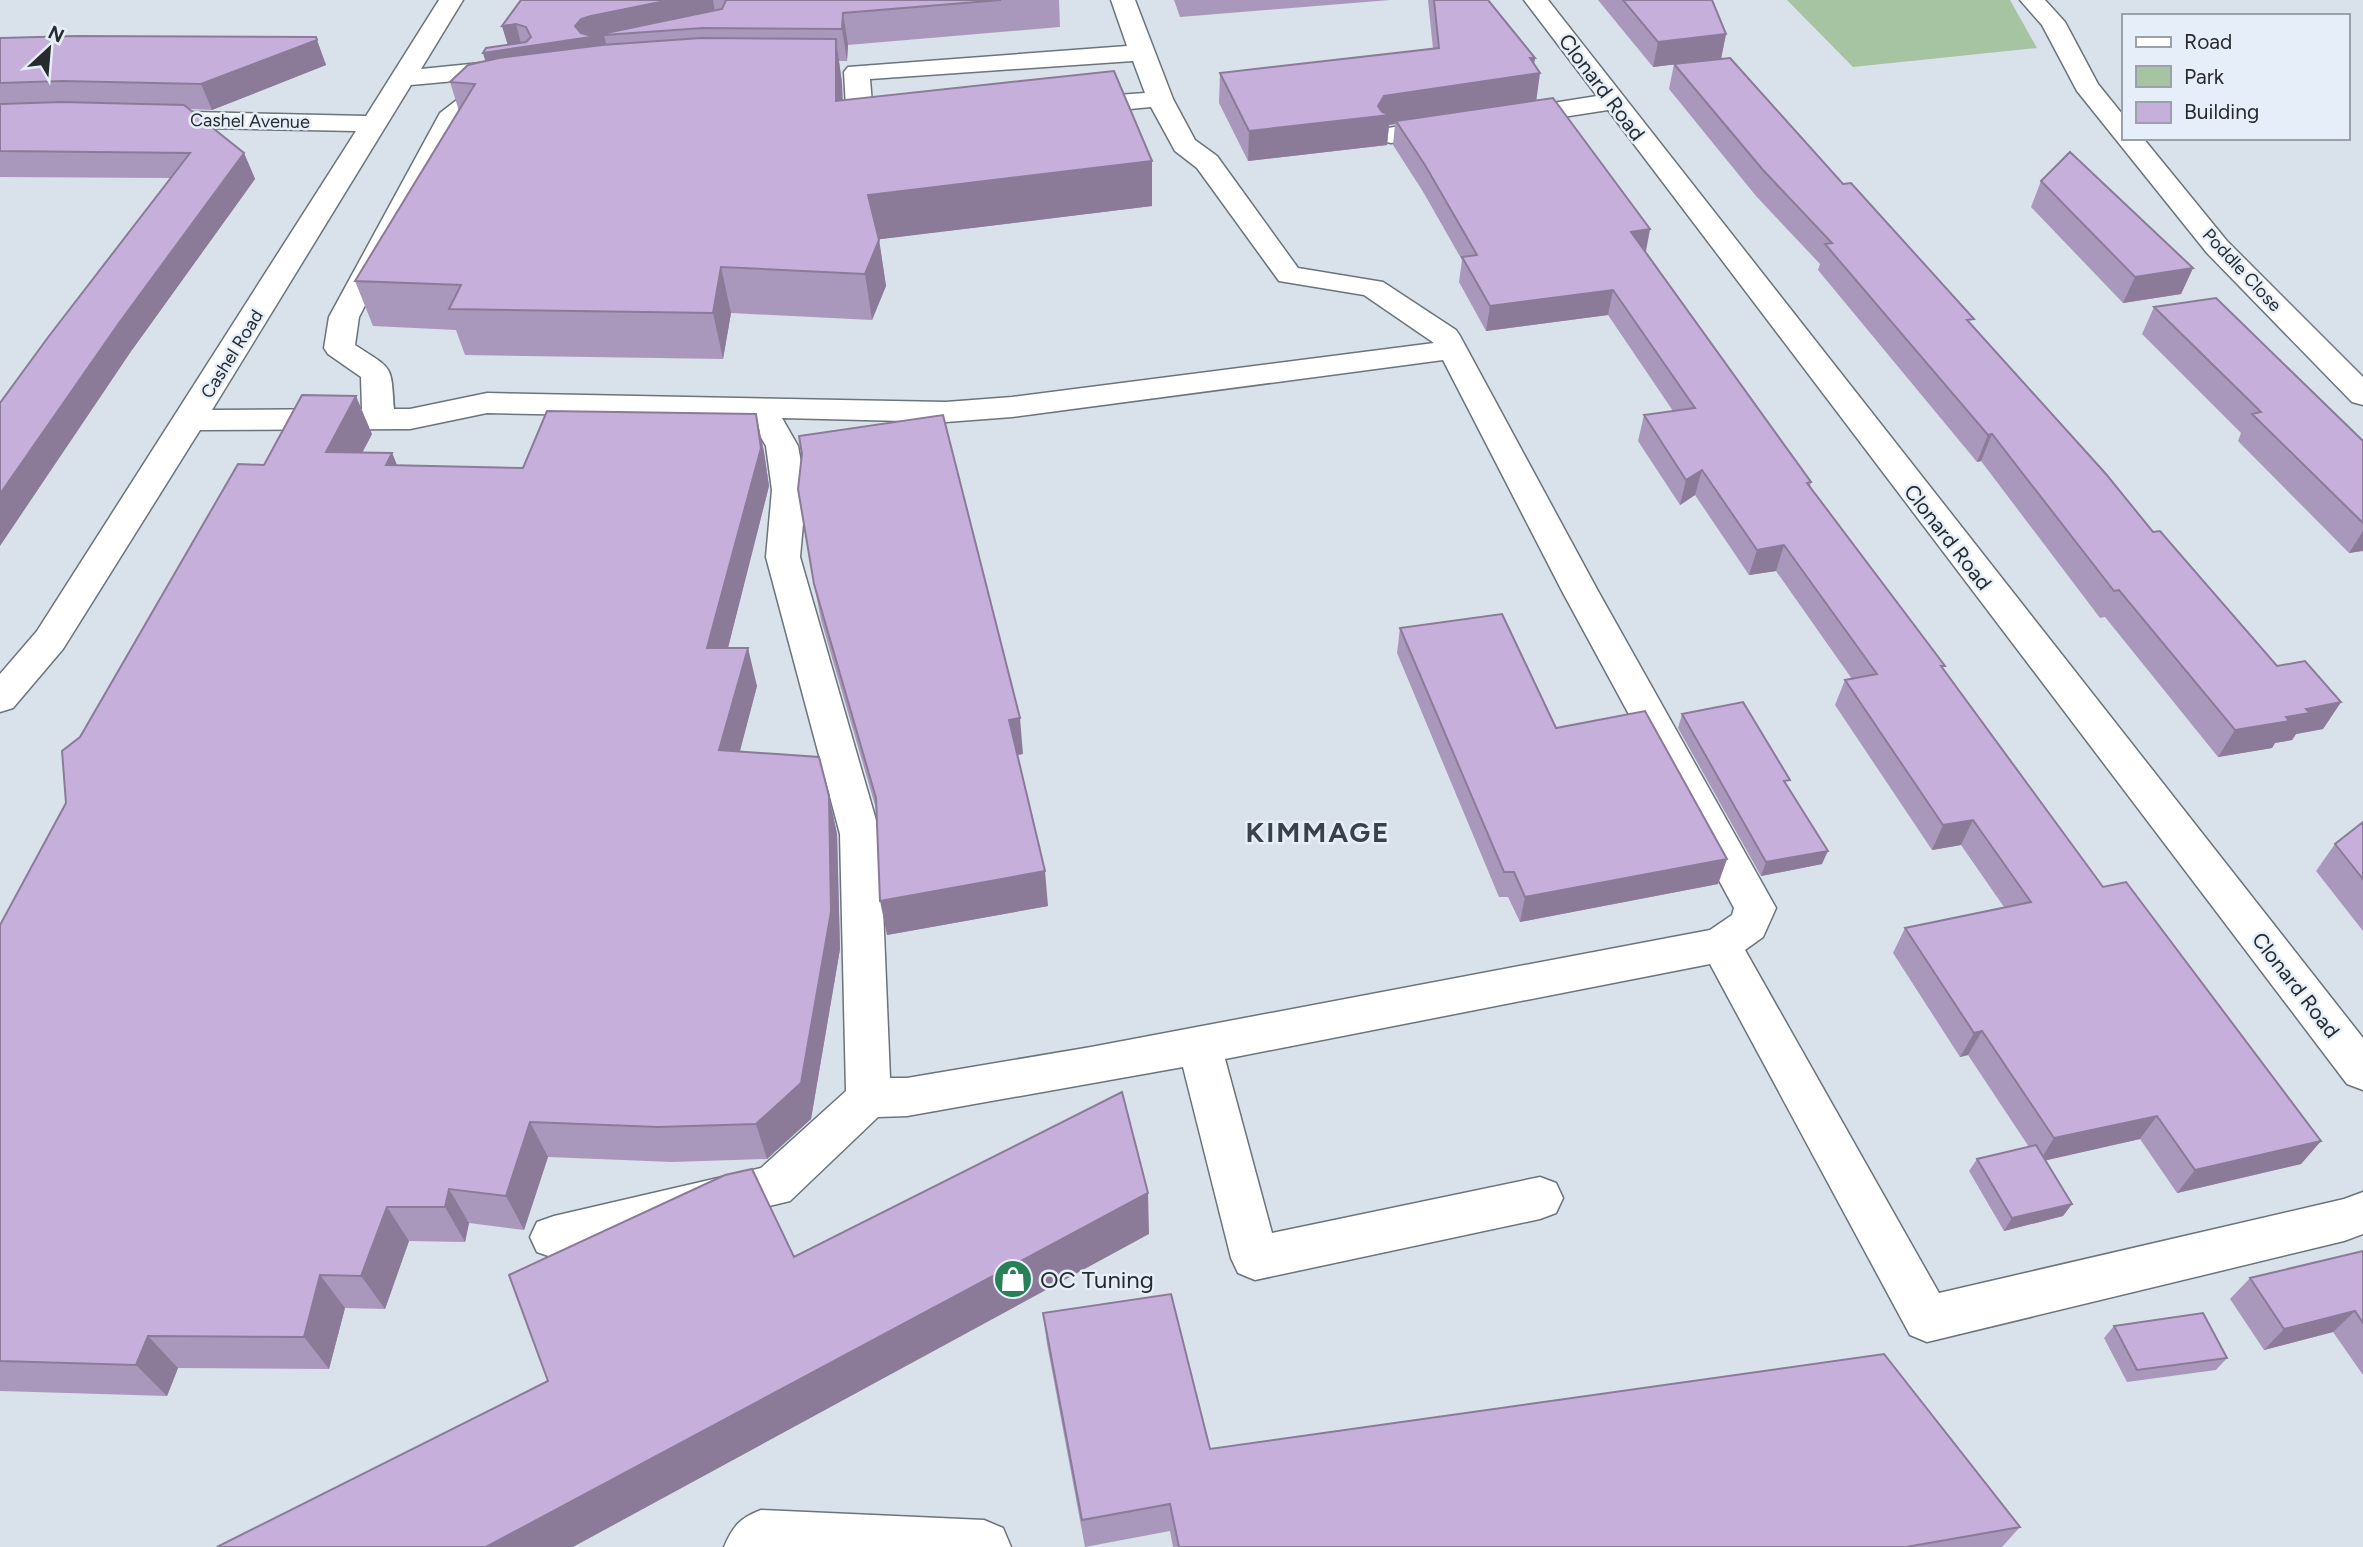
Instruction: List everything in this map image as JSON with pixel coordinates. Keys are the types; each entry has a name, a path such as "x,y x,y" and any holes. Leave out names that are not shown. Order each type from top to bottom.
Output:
{"street":[{"name":"Cashel Road","path":"0,699 50,640 451,0"},
{"name":"Clonard Road","path":"1536,0 1612,102 2363,1072"},
{"path":"2032,0 2053,22 2086,86 2122,131"},
{"path":"554,1237 774,1186 868,1098 907,1097 1199,1045 1721,945 1748,925 1755,908 1580,591 1444,336 1373,288 1289,275 1207,162 1184,145 1160,99 1126,9"},
{"path":"915,120 860,125 843,72 1142,53"},
{"path":"379,420 376,373 339,348 344,317 449,118 471,101 535,77 402,78"},
{"path":"1051,108 1160,99"},
{"path":"1391,135 1612,102"},
{"name":"Cashel Avenue","path":"128,118 374,124"},
{"name":"Poddle Close","path":"2131,140 2217,247 2363,395"},
{"path":"190,420 410,419 487,403 946,412 1012,407 1452,350"},
{"path":"760,408 782,446 789,490 783,557 860,834 868,1098"},
{"path":"1721,945 1927,1319 2344,1220 2363,1213"},
{"path":"1199,1045 1255,1258 1539,1198"},
{"path":"751,1547 761,1536 984,1547"}],"green space":[{"path":"1787,0 2010,0 2037,48 1853,67"}],"building":[{"path":"521,0 670,0 581,19 575,26 581,33 592,36 722,9 726,0 1001,0 843,13 842,29 703,28 604,35 483,53 486,48 526,42 531,37 526,27 516,24 502,26"},
{"path":"1434,0 1488,0 1535,58 1530,58 1540,73 1384,96 1378,106 1382,112 1390,115 1249,131 1220,73 1439,48"},
{"path":"1623,0 1712,0 1726,34 1658,42"},
{"path":"316,37 317,40 201,84 62,81 0,83 0,38"},
{"path":"701,38 836,39 836,101 1114,71 1152,161 868,195 879,240 865,274 721,267 713,313 449,309 461,285 355,281 475,84 450,82 468,65 499,58 602,45"},
{"path":"1730,58 1843,184 1851,183 1974,319 1967,320 2106,474 2153,532 2160,531 2277,666 2305,661 2341,702 2306,709 2310,713 2286,717 2289,721 2235,730 2119,590 2114,591 1992,434 1988,435 1825,244 1832,243 1763,170 1674,64"},
{"path":"1553,98 1650,229 1631,232 1811,482 1807,483 1945,666 1941,666 2103,887 2126,882 2321,1141 2195,1170 2157,1116 2054,1138 1982,1031 1974,1033 1905,928 2031,902 1973,820 1943,825 1845,680 1877,674 1784,545 1757,550 1702,470 1686,480 1644,415 1695,408 1613,290 1490,306 1462,257 1477,255 1396,121"},
{"path":"62,102 184,105 244,153 119,323 0,494 0,403 190,153 0,151 0,104"},
{"path":"2070,152 2193,268 2135,277 2041,181"},
{"path":"2216,298 2363,441 2363,523 2252,414 2261,412 2154,307"},
{"path":"302,395 356,396 326,452 392,453 386,465 523,468 547,411 756,414 761,448 707,648 748,648 719,750 819,757 829,796 831,912 801,1083 756,1124 658,1127 530,1122 506,1196 449,1189 445,1207 387,1207 361,1276 320,1275 304,1337 148,1336 136,1365 0,1361 0,925 66,803 62,751 80,737 238,464 264,465"},
{"path":"943,415 1020,718 1009,720 1045,871 880,901 876,798 814,584 798,489 802,454 799,436"},
{"path":"1502,614 1556,728 1645,711 1727,859 1525,897 1514,872 1504,872 1400,628"},
{"path":"1743,702 1790,780 1784,781 1828,851 1766,862 1682,714"},
{"path":"2363,822 2363,879 2335,844"},
{"path":"1122,1092 1148,1193 486,1547 217,1547 548,1381 509,1275 725,1175 752,1169 794,1257"},
{"path":"2036,1145 2072,1204 2012,1218 1977,1159"},
{"path":"2363,1251 2363,1323 2355,1311 2284,1329 2250,1278"},
{"path":"1171,1294 1210,1449 1884,1354 2020,1527 1906,1547 1179,1547 1170,1504 1082,1520 1043,1313"},
{"path":"2203,1313 2227,1358 2137,1370 2114,1326"}],"place":[{"name":"OC Tuning","path":"1013,1279"}],"district":[{"name":"KIMMAGE","path":"1318,832"}]}
